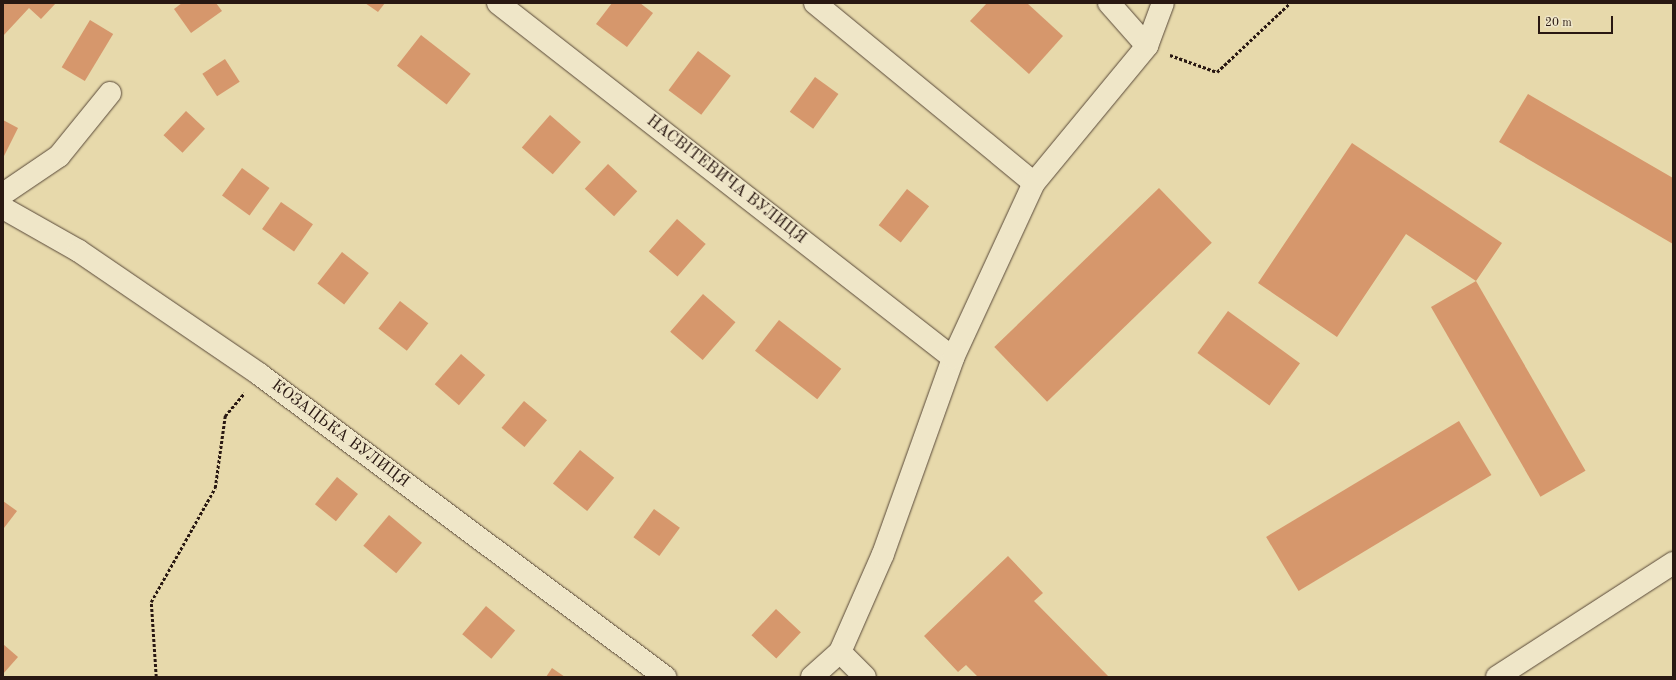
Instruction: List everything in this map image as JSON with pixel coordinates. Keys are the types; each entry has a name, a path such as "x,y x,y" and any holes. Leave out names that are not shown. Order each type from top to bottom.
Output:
{"street":[{"name":"НАСВІТЕВИЧА ВУЛИЦЯ","path":"498,3 953,358"},
{"path":"815,3 1034,183"},
{"path":"1109,3 1147,46"},
{"path":"812,677 840,652 883,554 953,358 1034,183 1147,46 1163,3"},
{"path":"3,194 59,156 110,93"},
{"name":"КОЗАЦЬКА ВУЛИЦЯ","path":"3,208 79,251 259,374 665,677"},
{"path":"1497,677 1673,563"},
{"path":"840,652 865,677"}],"path":[{"path":"1147,46 1217,72 1290,3"},
{"path":"156,677 151,602 215,488 225,416 259,374"}],"building":[{"path":"3,3 56,3 41,19 29,8 3,36"},
{"path":"182,3 216,3 222,11 191,33 174,9"},
{"path":"365,3 385,3 378,12"},
{"path":"612,3 640,3 653,13 627,47 596,24"},
{"path":"987,3 1027,3 1063,36 1029,74 970,21"},
{"path":"90,20 113,34 85,81 62,67"},
{"path":"421,35 471,74 447,105 397,66"},
{"path":"698,51 731,76 701,115 669,90"},
{"path":"225,59 240,82 217,96 202,74"},
{"path":"815,77 838,94 813,129 790,112"},
{"path":"1528,94 1673,178 1673,244 1499,142"},
{"path":"186,111 205,129 183,153 163,135"},
{"path":"550,115 581,142 553,174 522,147"},
{"path":"3,120 18,128 3,158"},
{"path":"1352,143 1502,243 1476,281 1406,234 1337,337 1258,283"},
{"path":"608,164 637,191 614,216 585,189"},
{"path":"242,168 270,188 250,215 222,196"},
{"path":"1159,188 1212,243 1047,402 994,347"},
{"path":"907,189 929,206 901,242 879,225"},
{"path":"281,202 313,224 294,251 262,229"},
{"path":"677,219 706,244 677,276 649,251"},
{"path":"342,252 369,273 344,304 317,284"},
{"path":"1476,281 1586,471 1540,497 1431,307"},
{"path":"703,294 735,322 703,360 670,332"},
{"path":"400,301 428,323 407,351 378,329"},
{"path":"1228,311 1300,363 1269,405 1197,353"},
{"path":"779,320 841,369 817,399 755,351"},
{"path":"461,354 485,375 459,405 435,384"},
{"path":"524,401 547,420 524,447 502,428"},
{"path":"1459,421 1491,475 1299,591 1266,537"},
{"path":"580,450 614,478 587,511 553,483"},
{"path":"337,477 358,494 336,521 315,504"},
{"path":"3,501 17,511 4,528 3,528"},
{"path":"654,509 680,528 659,556 633,537"},
{"path":"389,515 422,543 396,573 363,546"},
{"path":"1008,556 1043,593 1034,601 1109,677 978,677 966,665 958,672 924,636"},
{"path":"486,606 515,630 491,659 462,634"},
{"path":"776,609 801,632 776,659 751,635"},
{"path":"3,644 18,657 3,674"},
{"path":"552,668 565,677 546,677"}]}
